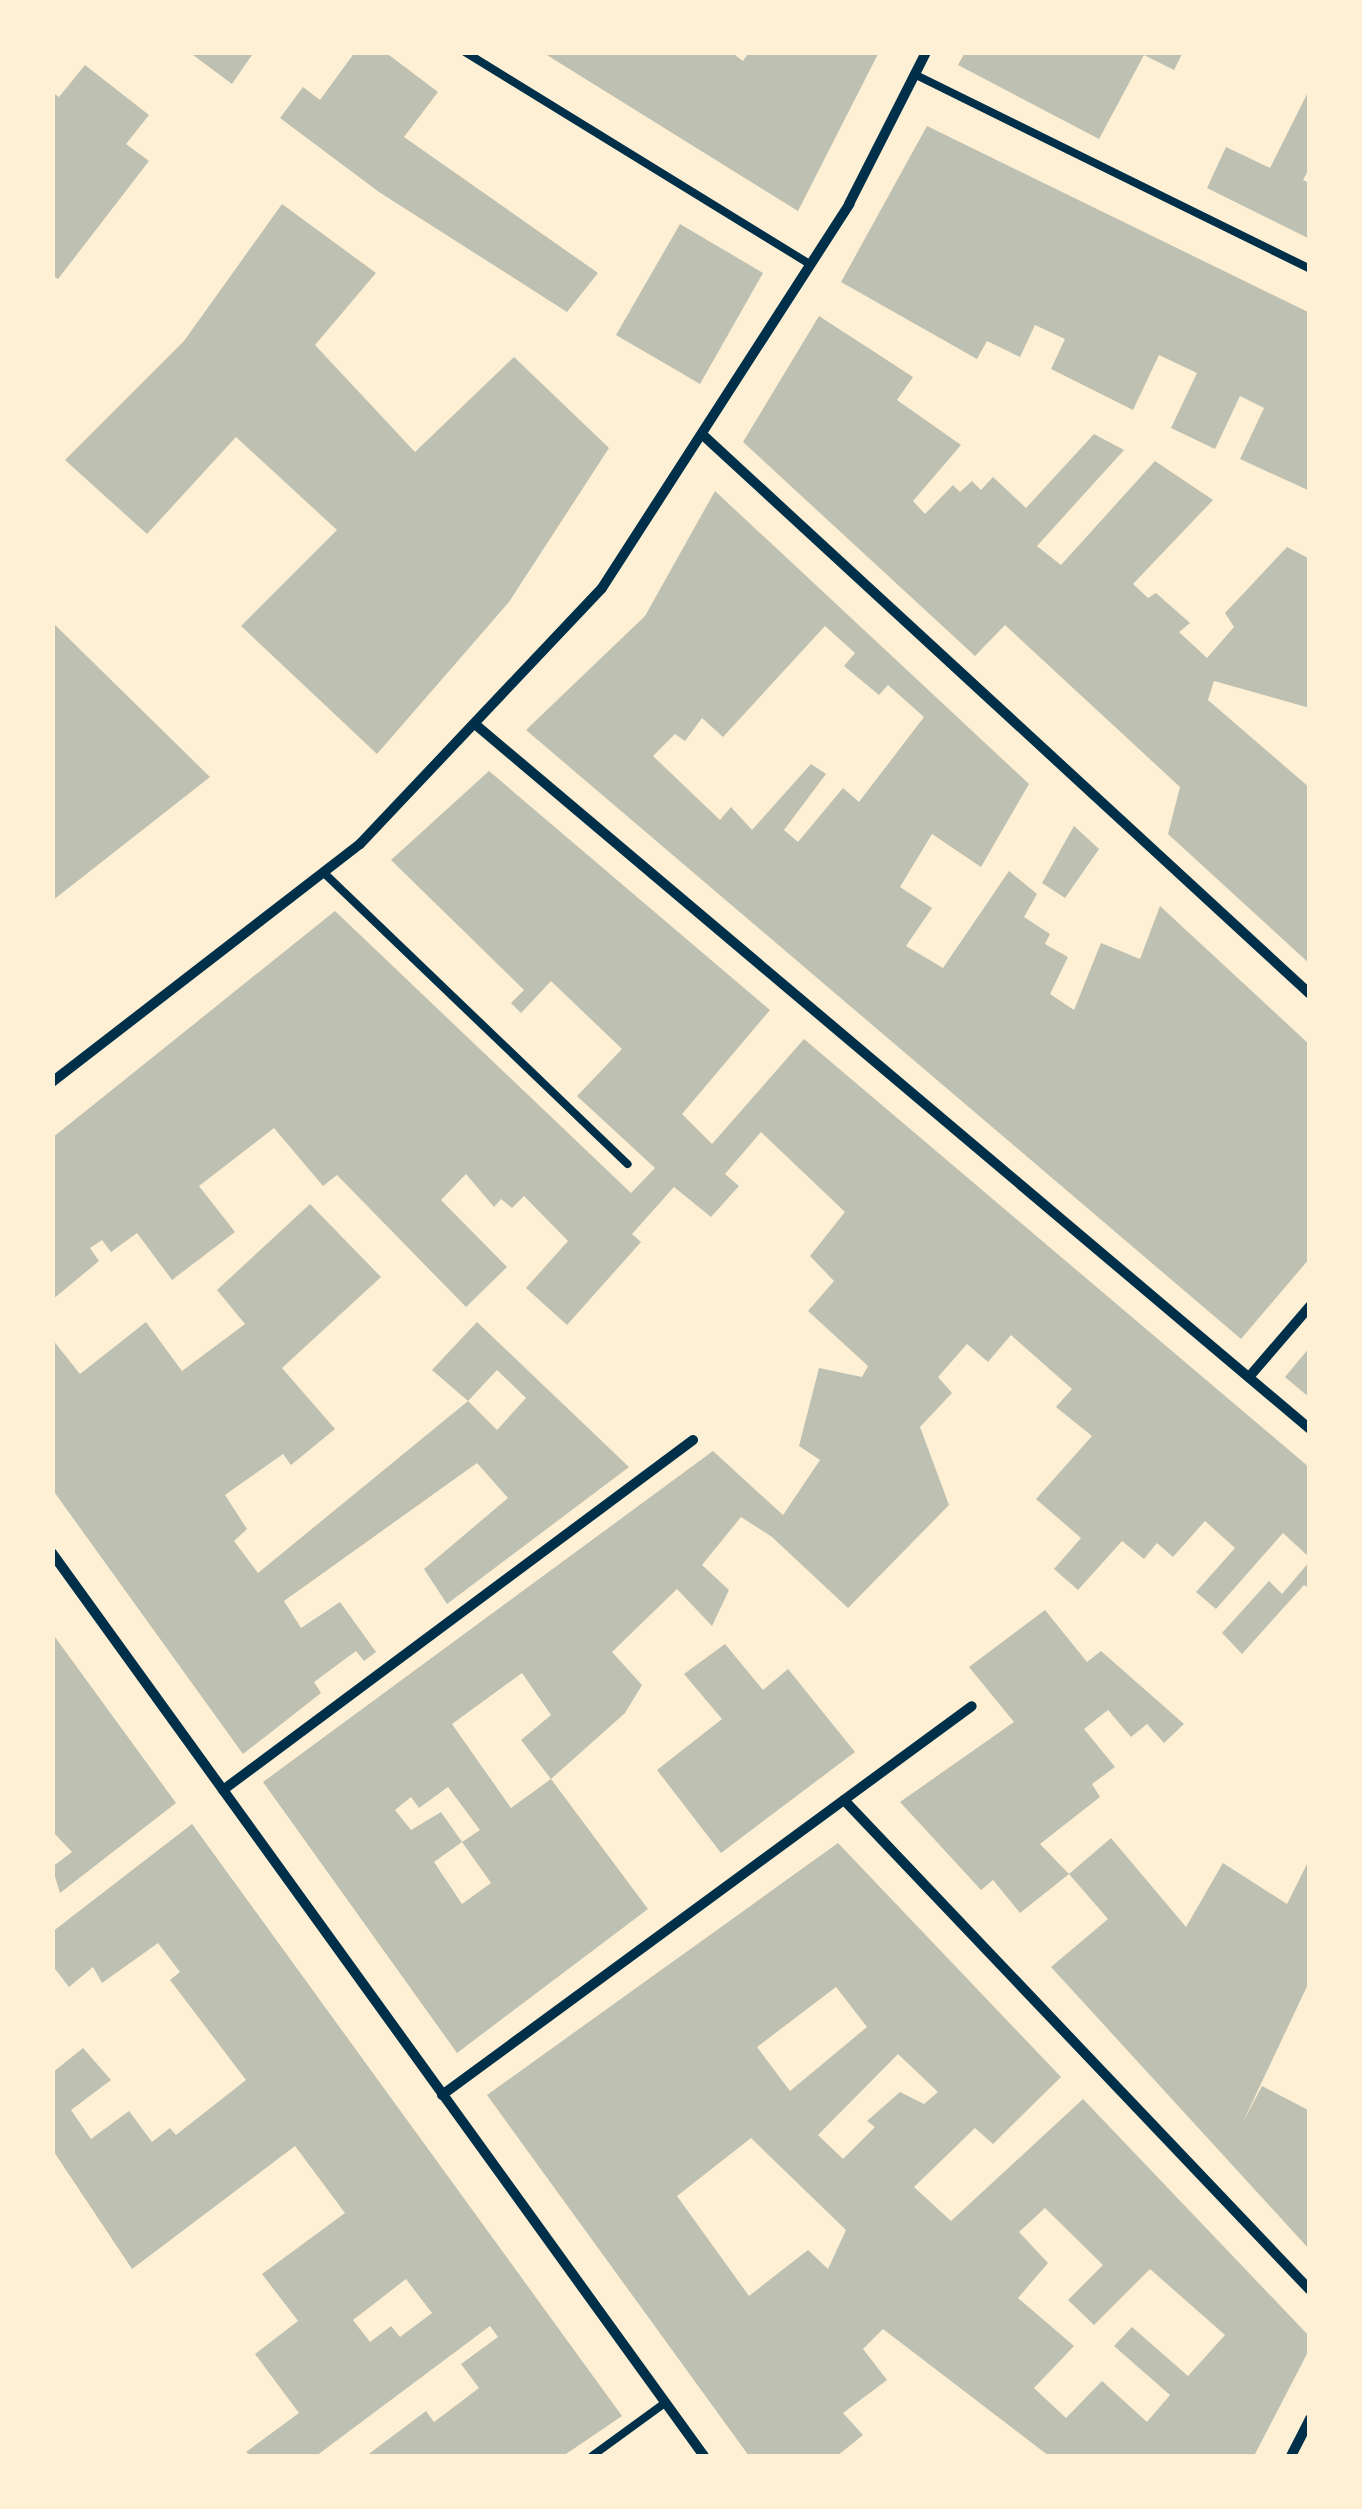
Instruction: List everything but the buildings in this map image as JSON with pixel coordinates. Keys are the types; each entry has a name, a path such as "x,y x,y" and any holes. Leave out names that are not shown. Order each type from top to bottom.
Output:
{"street":[{"path":"52,1082 324,872 476,725 602,588 704,436 810,265 926,52"},
{"path":"704,436 1310,994"},
{"path":"476,725 1310,1429"},
{"path":"1249,1377 1310,1306"},
{"path":"224,1790 693,1440"},
{"path":"52,1553 704,2456"},
{"path":"442,2095 972,1706"},
{"path":"844,1800 1310,2290"},
{"path":"1291,2456 1310,2419"}],"lane":[{"path":"465,52 810,265"},
{"path":"914,74 1310,270"},
{"path":"324,872 628,1164"},
{"path":"592,2456 665,2403"}]}
